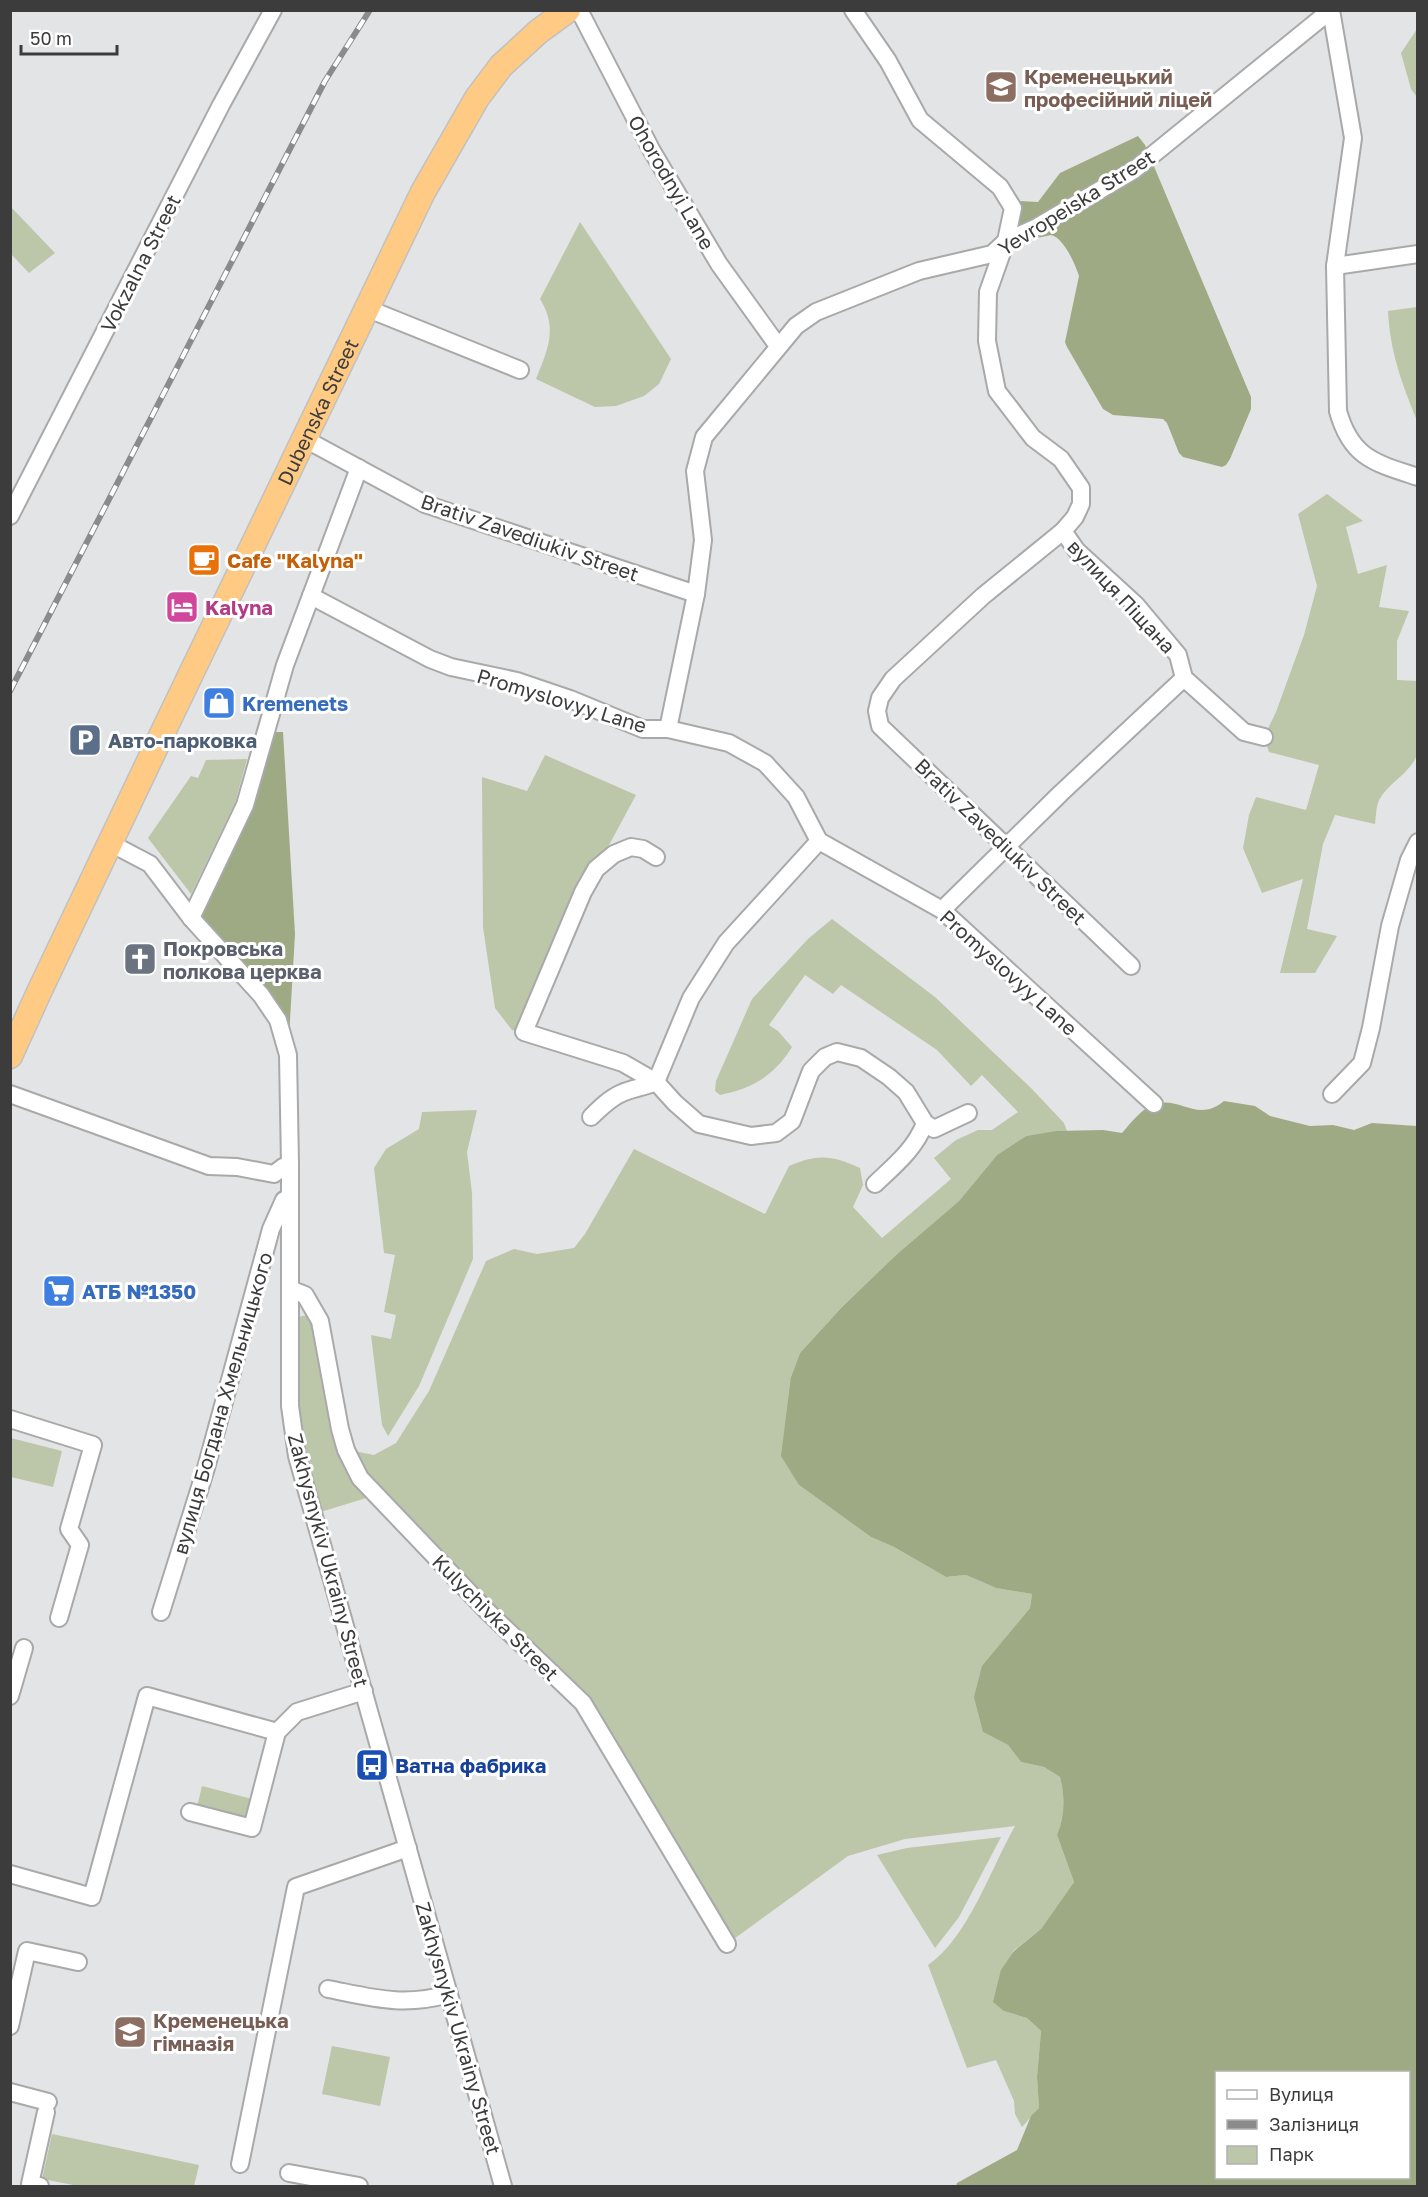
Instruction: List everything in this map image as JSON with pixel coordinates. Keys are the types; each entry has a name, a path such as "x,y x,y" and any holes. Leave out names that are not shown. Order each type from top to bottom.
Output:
{"highway":[{"name":"Dubenska Street","path":"10,1056 303,438 423,192 477,98 501,66 538,32 568,10"}],"street":[{"name":"Vokzalna Street","path":"10,516 221,105 273,10"},
{"name":"Ohorodnyi Lane","path":"579,10 634,118 694,223 719,264 778,346"},
{"name":"вулиця Піщана","path":"853,10 888,61 920,120 1000,187 1013,208 1006,241 988,292 987,341 998,391 1033,438 1061,459 1081,488 1081,504 1075,517 1063,531 1077,551 1136,605 1178,655 1184,678 1244,732 1264,737"},
{"path":"1331,10 1353,138 1335,266 1338,411 1343,431 1353,447 1382,465 1418,477"},
{"name":"Yevropeiska Street","path":"668,729 696,594 703,540 695,471 704,437 796,326 816,312 919,271 992,254 1006,241 1037,227 1134,170 1331,10"},
{"path":"1335,266 1418,254"},
{"path":"366,308 520,370"},
{"name":"Brativ Zavediukiv Street","path":"303,438 425,504 696,594"},
{"path":"191,918 244,805 285,664 359,468"},
{"name":"Brativ Zavediukiv Street","path":"1063,531 983,596 893,680 880,698 877,711 880,726 1131,966"},
{"name":"Promyslovyy Lane","path":"311,596 430,659 451,667 517,681 570,699 643,729 668,729 729,743 765,763 796,797 819,841 942,910 1154,1104"},
{"path":"942,910 1184,678"},
{"path":"591,1117 604,1104 623,1092 656,1082 691,998 726,943 819,841"},
{"path":"1332,1094 1362,1063 1390,926 1406,869 1418,842"},
{"name":"Zakhysnykiv Ukrainy Street","path":"110,843 150,864 191,918 261,995 278,1020 288,1055 290,1406 297,1456 503,2187"},
{"path":"656,857 643,849 631,847 614,854 596,869 583,892 525,1032 623,1064 656,1082 699,1124 751,1136 776,1132 792,1121 811,1071 825,1057 837,1052 861,1058 888,1077 906,1092 925,1123 934,1129 968,1113"},
{"path":"10,1094 208,1166 237,1167 274,1174 290,1164"},
{"path":"875,1184 904,1157 919,1138 925,1123"},
{"name":"вулиця Богдана Хмельницького","path":"161,1612 206,1468 271,1229 284,1200 290,1198"},
{"name":"Kulychivka Street","path":"290,1289 305,1295 320,1321 340,1429 346,1450 360,1478 482,1606 583,1703 727,1944"},
{"path":"10,1419 93,1446 69,1529 80,1545 59,1618"},
{"path":"10,1696 24,1648"},
{"path":"190,1812 252,1828 277,1732 297,1712 364,1691"},
{"path":"10,1874 92,1897 147,1696 277,1732"},
{"path":"240,2164 296,1887 408,1848"},
{"path":"10,2026 27,1951 78,1962"},
{"path":"328,1989 396,2002 428,2000 449,1994"},
{"path":"10,2092 47,2107 30,2184 40,2187"},
{"path":"289,2173 359,2187"}],"green space":[{"path":"1417,29 1417,97 1411,89 1401,53"},
{"path":"1138,136 1145,145 1251,397 1251,409 1230,459 1222,467 1183,457 1163,419 1113,415 1103,409 1065,342 1079,276 1068,252 1056,237 1051,235 1004,245 1016,203 1020,201 1038,202 1060,173"},
{"path":"10,206 55,253 29,273 11,254"},
{"path":"580,222 671,359 659,384 644,396 616,406 595,407 536,379 547,348 550,329 549,320 540,299"},
{"path":"1418,307 1417,421 1398,368 1391,340 1388,311"},
{"path":"1327,494 1363,521 1346,527 1358,574 1387,565 1379,607 1409,611 1397,641 1397,680 1417,681 1417,754 1410,766 1379,800 1375,824 1335,815 1323,844 1307,929 1337,936 1315,973 1280,973 1303,879 1262,893 1243,848 1249,815 1256,797 1306,810 1319,765 1269,752 1264,737 1276,712 1304,635 1317,586 1298,514"},
{"path":"266,732 283,732 295,934 288,1055 278,1020 191,918"},
{"path":"545,755 636,795 596,869 524,1032 512,1030 495,1008 483,927 482,777 527,791"},
{"path":"247,759 235,803 191,894 148,838 191,776 198,778 206,760"},
{"path":"832,919 935,997 1031,1088 1064,1123 1067,1131 1026,1136 997,1155 959,1201 896,1255 842,1307 800,1353 791,1377 799,1485 871,1537 894,1547 946,1577 966,1575 996,1588 1032,1594 1030,1608 983,1666 983,1732 1008,1745 1021,1762 1044,1767 1060,1777 1063,1806 1062,1821 1057,1835 1074,1882 1041,1929 1013,1951 1004,2011 1027,2018 1041,2031 1037,2077 1039,2108 1022,2127 1015,2114 1014,2101 996,2060 967,2068 928,1965 955,1938 967,1920 1015,1826 905,1839 848,1856 727,1944 583,1703 376,1495 314,1514 297,1456 290,1318 309,1315 320,1321 349,1450 374,1455 396,1443 429,1391 486,1261 514,1249 537,1254 574,1248 585,1234 634,1149 765,1214 789,1166 817,1158 832,1158 850,1164 860,1168 863,1185 853,1207 882,1238 951,1179 934,1158 956,1140 978,1130 992,1130 1018,1112 982,1075 971,1086 937,1050 841,985 833,994 805,975 769,1025 778,1031 792,1047 785,1057 770,1073 743,1089 720,1095 715,1091 716,1081 752,999 808,939"},
{"path":"1224,1101 1255,1106 1270,1116 1310,1126 1333,1125 1354,1130 1372,1123 1417,1126 1417,2186 956,2186 957,2183 1017,2150 1031,2116 1039,2108 1037,2077 1041,2031 1027,2018 1004,2011 993,2002 1001,1970 1014,1951 1041,1929 1074,1882 1057,1835 1062,1821 1063,1806 1060,1777 1044,1767 1021,1762 1008,1745 983,1732 974,1697 982,1666 1030,1608 1032,1594 996,1588 966,1575 946,1577 894,1547 871,1537 799,1485 781,1456 791,1377 800,1353 842,1307 896,1255 959,1201 997,1155 1026,1136 1057,1131 1103,1130 1122,1133 1144,1110 1162,1103 1205,1110"},
{"path":"477,1110 467,1152 472,1193 473,1259 419,1386 388,1436 382,1425 371,1335 391,1339 396,1315 384,1312 395,1255 384,1253 374,1168 386,1149 419,1129 422,1112"},
{"path":"11,1438 62,1451 53,1487 11,1477"},
{"path":"202,1786 252,1799 246,1820 197,1807"},
{"path":"1001,1837 959,1917 935,1948 877,1855 907,1848"},
{"path":"332,2046 390,2057 380,2106 322,2094"},
{"path":"52,2134 199,2165 194,2186 79,2186 42,2179"}],"railway":[{"path":"10,691 325,81 370,10"}],"place":[{"name":"Кременецький професійний ліцей","path":"1001,87"},
{"name":"Cafe \"Kalyna\"","path":"204,560"},
{"name":"Kalyna","path":"182,607"},
{"name":"Kremenets","path":"219,703"},
{"name":"Авто-парковка","path":"85,740"},
{"name":"Покровська полкова церква","path":"140,959"},
{"name":"АТБ №1350","path":"59,1291"},
{"name":"Ватна фабрика","path":"372,1765"},
{"name":"Кременецька гімназія","path":"130,2032"}]}
